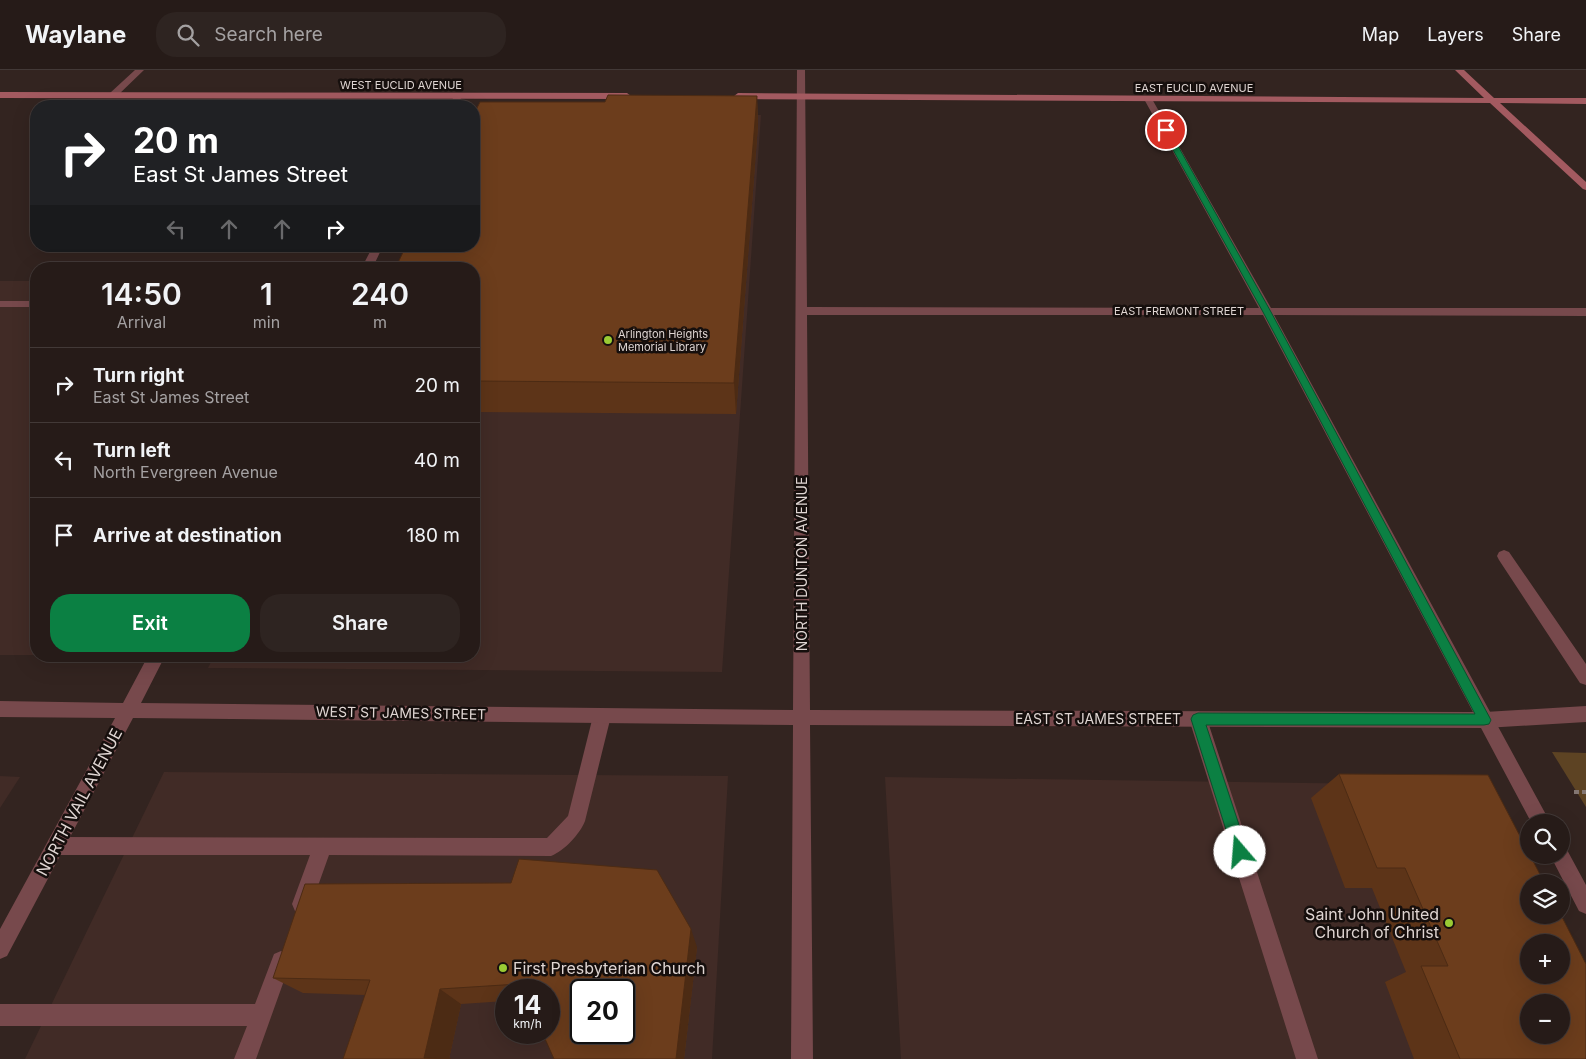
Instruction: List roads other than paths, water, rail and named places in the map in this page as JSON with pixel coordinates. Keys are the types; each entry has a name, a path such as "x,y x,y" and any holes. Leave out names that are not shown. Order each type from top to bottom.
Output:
{"street":[{"path":"114,95 140,70"},
{"name":"NORTH DUNTON AVENUE","path":"801,70 802,1059"},
{"path":"1459,70 1586,187"},
{"name":"WEST EUCLID AVENUE","path":"0,95 633,96"},
{"path":"456,100 458,96"},
{"path":"731,96 801,96"},
{"name":"EAST EUCLID AVENUE","path":"801,96 1586,102"},
{"path":"1148,99 1267,312 1484,720 1537,814"},
{"path":"0,304 30,304"},
{"name":"EAST FREMONT STREET","path":"802,311 1586,312"},
{"path":"1504,556 1586,678"},
{"name":"NORTH VAIL AVENUE","path":"0,948 154,662"},
{"name":"WEST ST JAMES STREET","path":"0,708 802,718"},
{"name":"EAST ST JAMES STREET","path":"802,718 1484,720 1586,714"},
{"path":"56,846 550,847 576,821 602,716"},
{"path":"1198,719 1307,1059"},
{"path":"295,921 323,846"},
{"path":"1564,864 1586,904"},
{"path":"245,1059 289,940"},
{"path":"0,1015 261,1015"}],"place":[{"name":"Arlington Heights Memorial Library","path":"608,340"},
{"name":"Saint John United Church of Christ","path":"1449,923"},
{"name":"First Presbyterian Church","path":"503,968"}]}
